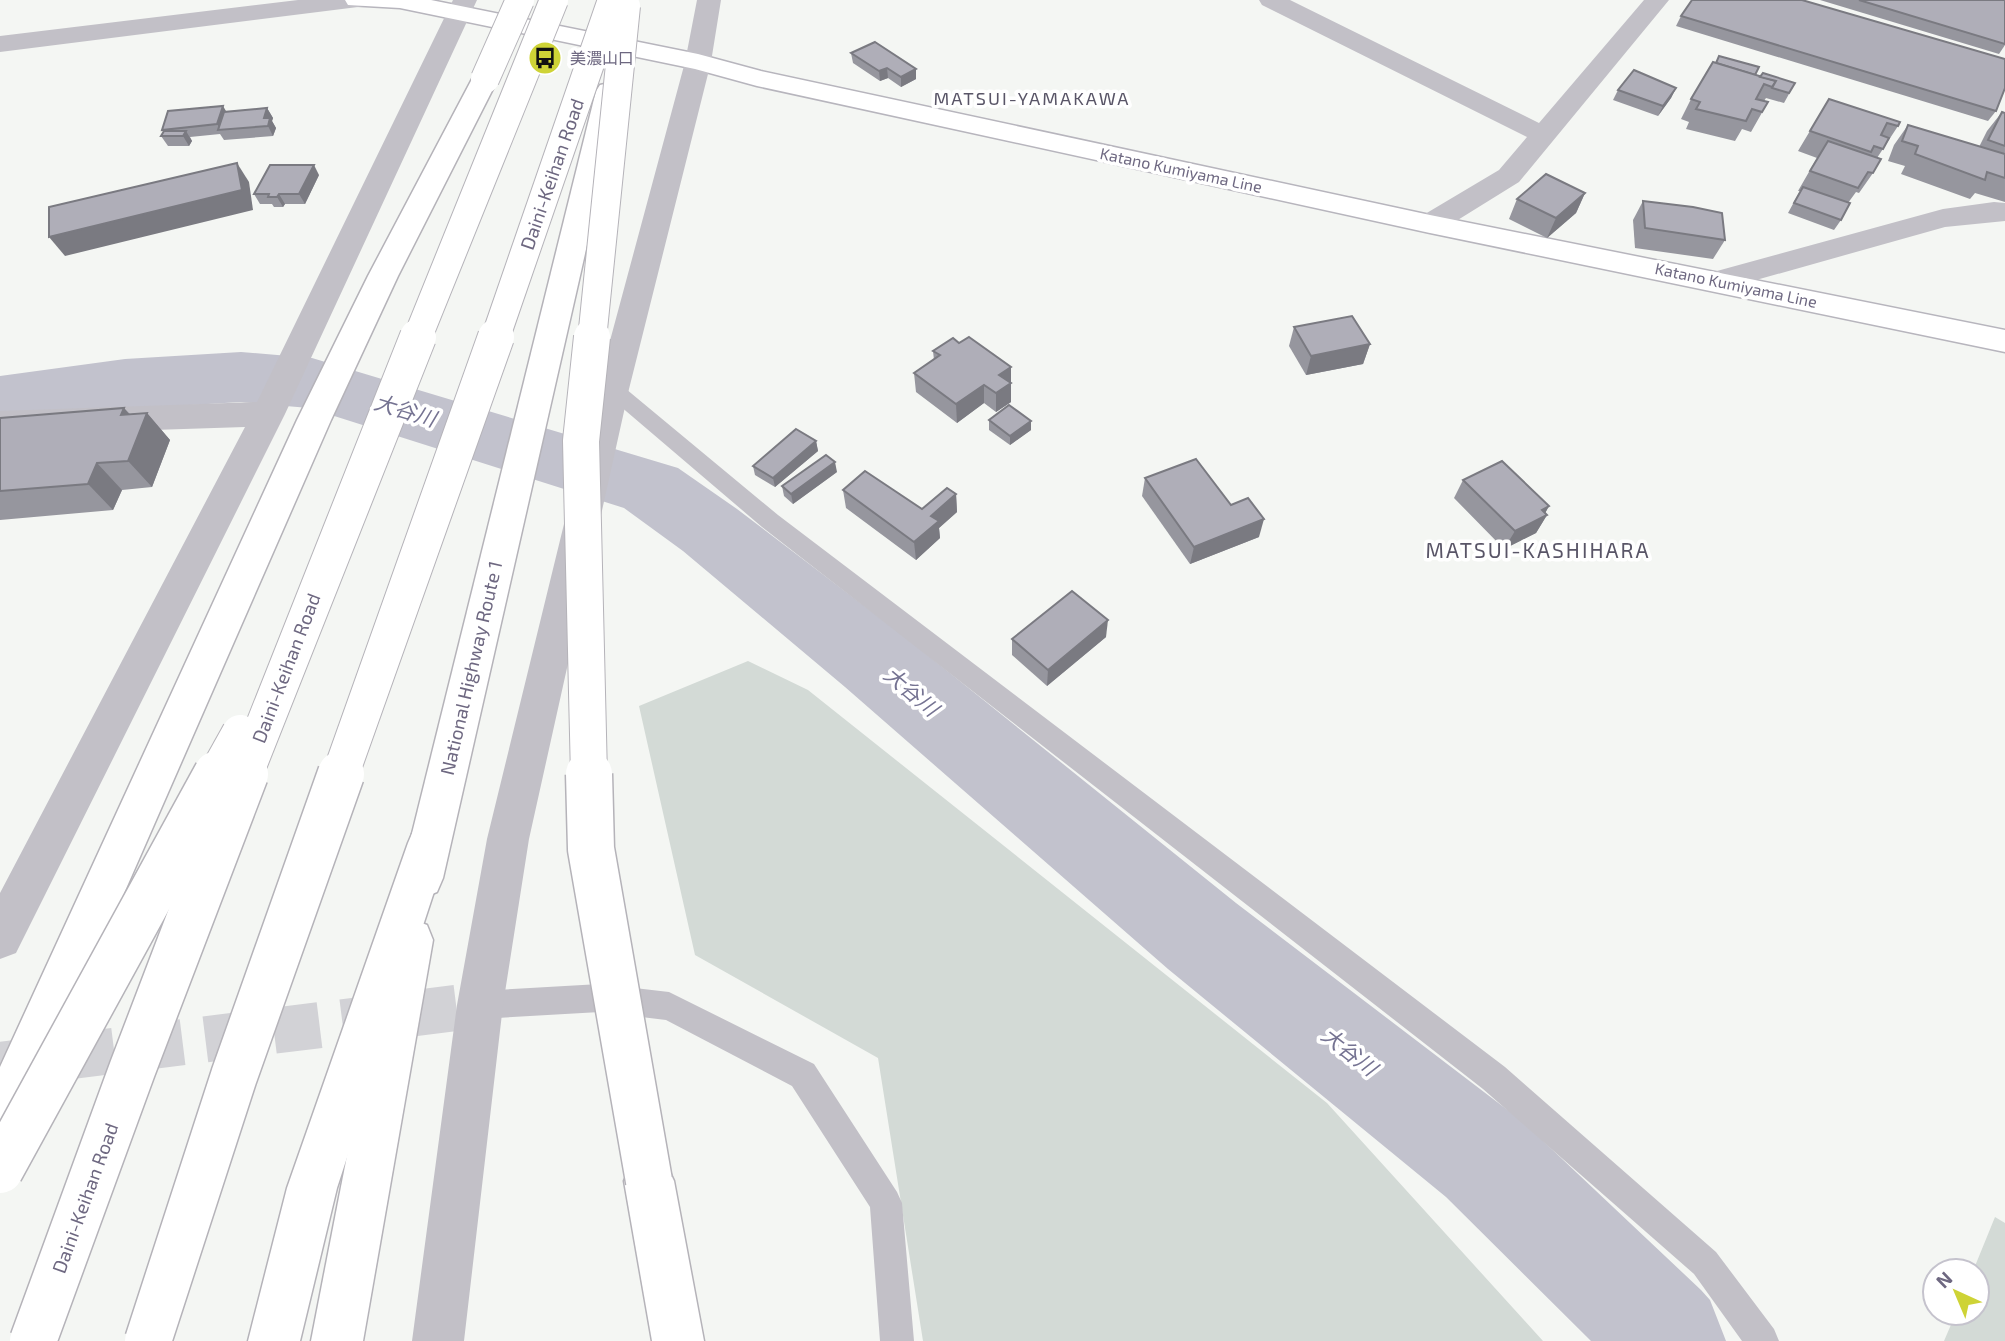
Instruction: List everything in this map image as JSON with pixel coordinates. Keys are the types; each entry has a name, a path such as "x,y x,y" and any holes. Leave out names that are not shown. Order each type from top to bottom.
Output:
{"main road":[{"name":"Katano Kumiyama Line","path":"357,0 462,6 757,78 1430,224 2005,341"},
{"path":"0,1121 314,420 485,79 520,0"},
{"name":"Daini-Keihan Road","path":"33,1341 132,1070 310,605 554,0"},
{"name":"Daini-Keihan Road","path":"148,1341 234,1076 482,377 612,0"},
{"path":"626,0 580,441 591,849 678,1341"},
{"name":"National Highway Route 1","path":"337,1341 429,843 632,0"},
{"path":"0,1170 310,605"},
{"path":"274,1341 312,1188 429,843"}],"street":[{"path":"0,44 357,0"},
{"path":"438,1341 480,1006 509,839 613,388 698,62 709,0"},
{"path":"1271,0 1545,136"},
{"path":"1430,224 1509,176 1657,0"},
{"path":"0,938 271,409 462,6"},
{"path":"1717,281 1943,218 2005,212"},
{"path":"0,423 271,409"}],"lane":[{"path":"613,388 770,521 1494,1078 1705,1263 1762,1341"},
{"path":"480,1006 600,998 669,1006 803,1075 886,1203 897,1341"}],"shaded area":[{"path":"748,661 808,690 1327,1103 1543,1341 923,1341 878,1058 695,955 639,706"},
{"path":"1995,1217 2005,1223 2005,1341 1944,1341 1950,1327 1991,1327 1991,1257 1979,1257"}],"building":[{"path":"1692,0 1802,0 2005,59 2005,88 1996,111 1681,16"},
{"path":"1859,0 2005,0 2005,44"},
{"path":"875,42 916,69 901,77 887,68 879,71 851,53"},
{"path":"1719,56 1759,67 1755,75 1716,63"},
{"path":"1713,62 1776,81 1772,87 1764,84 1756,99 1768,102 1762,112 1752,109 1746,121 1696,109 1700,102 1691,99"},
{"path":"1634,70 1676,88 1663,106 1618,90"},
{"path":"1763,73 1795,83 1789,93 1772,88 1776,81 1760,77"},
{"path":"1829,99 1900,122 1898,126 1887,123 1881,135 1889,138 1883,149 1874,146 1871,152 1810,131"},
{"path":"223,106 217,124 162,130 168,111"},
{"path":"267,108 264,118 270,118 268,126 218,130 224,112"},
{"path":"2002,112 2005,113 2005,146 1988,140"},
{"path":"1908,125 2005,154 2005,178 1987,172 1985,180 1915,154 1918,146 1902,141"},
{"path":"164,131 186,131 183,136 161,136"},
{"path":"1828,141 1881,159 1873,173 1868,172 1858,188 1810,171"},
{"path":"237,163 242,190 49,237 49,207"},
{"path":"270,165 314,165 299,194 268,197 269,194 254,194"},
{"path":"1546,174 1585,193 1556,218 1517,199"},
{"path":"1803,187 1850,203 1841,220 1794,203"},
{"path":"1643,201 1722,213 1725,240 1645,228"},
{"path":"1352,316 1370,344 1311,356 1294,327"},
{"path":"969,337 1011,367 999,375 1011,383 996,393 984,385 956,404 914,373 940,355 933,351 953,338 959,343"},
{"path":"1009,405 1031,421 1010,436 989,420"},
{"path":"124,408 121,415 147,413 128,461 97,463 88,484 0,491 0,418"},
{"path":"796,429 816,441 773,478 753,466"},
{"path":"826,455 835,462 791,494 782,486"},
{"path":"1196,459 1231,505 1248,498 1264,519 1194,547 1145,478"},
{"path":"1502,461 1549,506 1542,510 1547,515 1515,531 1463,480"},
{"path":"865,471 922,509 947,488 956,494 931,516 939,521 914,542 843,490"},
{"path":"1072,591 1108,620 1048,670 1012,639"}],"waterway":[{"name":"大谷川","path":"0,402 125,384 241,377 312,383 651,488 710,530 875,662 1202,936 1484,1159 1661,1330 1669,1341"}],"tunnel":[{"path":"0,1065 480,1005"}],"place":[{"name":"美濃山口","path":"545,58"}],"district":[{"name":"MATSUI-YAMAKAWA","path":"1032,99"},
{"name":"MATSUI-KASHIHARA","path":"1538,551"}]}
